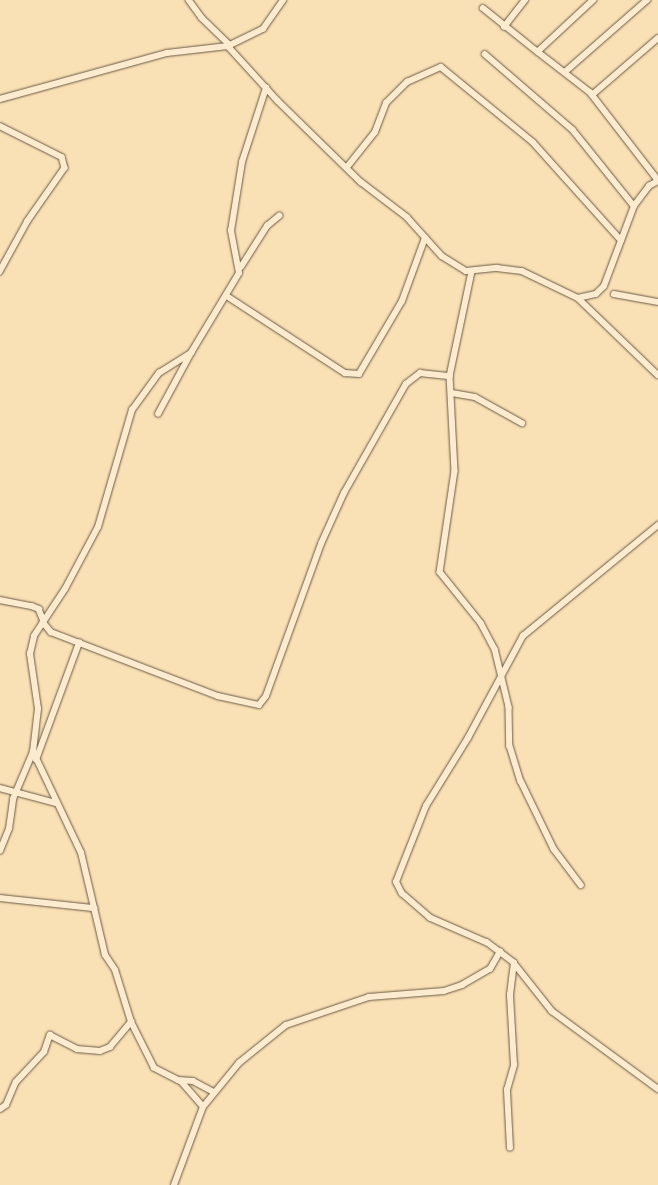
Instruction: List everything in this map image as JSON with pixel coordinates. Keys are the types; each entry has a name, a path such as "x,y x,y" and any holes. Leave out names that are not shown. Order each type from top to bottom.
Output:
{"street":[{"path":"189,0 202,18 266,88 348,166 361,182 410,220 442,256 472,272 512,268 578,298 658,375"},
{"path":"0,99 167,53 229,46 263,29 283,0"},
{"path":"504,26 525,0"},
{"path":"538,52 594,0"},
{"path":"566,71 648,0"},
{"path":"483,8 538,52 566,71 592,95 658,180 649,186 634,206 604,286 596,294 578,298"},
{"path":"592,95 658,38"},
{"path":"485,54 572,130 634,206"},
{"path":"348,166 375,132 386,103 407,82 441,67 533,142 621,240"},
{"path":"241,267 232,245 231,231 242,162 266,88"},
{"path":"0,126 62,157 65,168 28,221 0,272"},
{"path":"158,414 191,353 227,296 241,267 267,226 279,216"},
{"path":"227,296 345,373 359,374 402,301 425,238"},
{"path":"472,272 450,376 455,471 440,572 480,622 495,649 509,707 510,746 521,781 554,849 581,885"},
{"path":"614,294 658,302"},
{"path":"0,851 16,794 33,752 38,710 30,654 34,636 65,589 98,527 132,410 159,373 191,353"},
{"path":"0,600 32,606 39,609 43,621 51,632 170,675 218,696 259,705 266,696 321,544 344,493 406,384 420,373 450,376"},
{"path":"452,393 475,397 522,423"},
{"path":"658,525 524,636 426,806 396,882 402,894 430,918 500,952 514,963 552,1011 658,1089"},
{"path":"36,760 79,643"},
{"path":"33,752 56,803 82,853 104,955 115,970 131,1022 154,1068 178,1080 203,1107"},
{"path":"0,788 16,794 56,803"},
{"path":"0,898 94,908"},
{"path":"174,1185 203,1107 239,1063 286,1025 369,997 444,990 462,985 490,969 500,952"},
{"path":"510,1148 507,1090 514,1065 510,996 514,963"},
{"path":"0,1108 6,1105 16,1082 44,1052 50,1035 77,1049 100,1051 110,1047 131,1022"},
{"path":"178,1080 193,1081 214,1092"}]}
